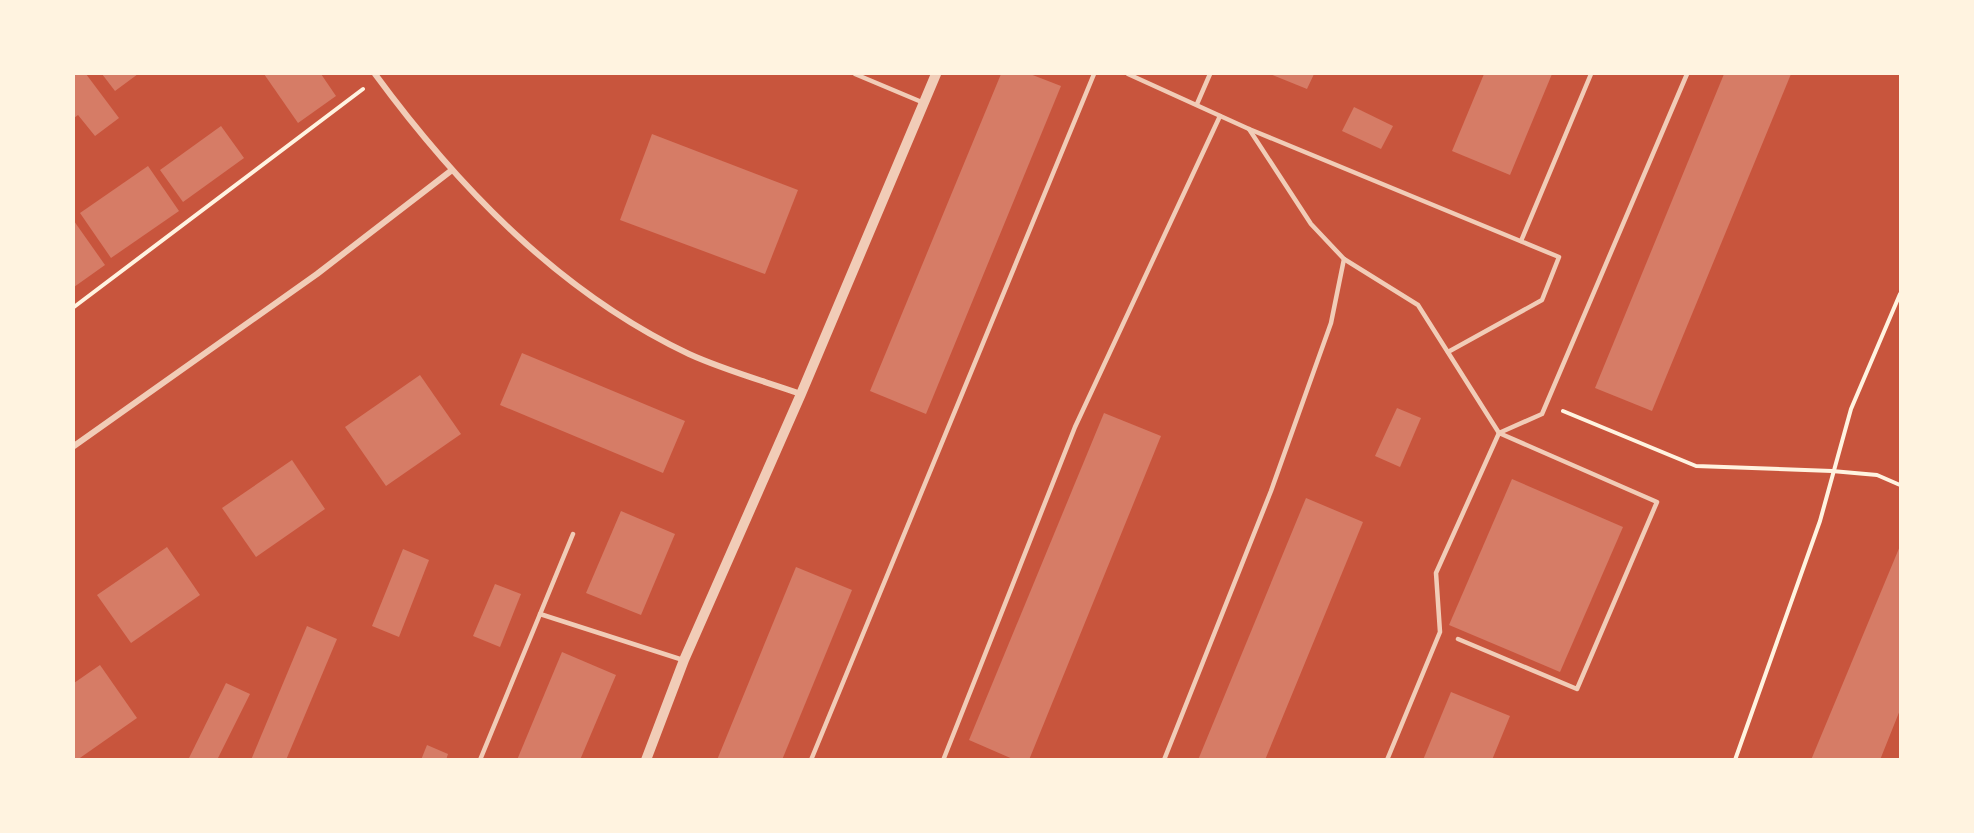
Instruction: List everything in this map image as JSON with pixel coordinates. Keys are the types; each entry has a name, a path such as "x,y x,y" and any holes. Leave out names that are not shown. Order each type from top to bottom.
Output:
{"street":[{"path":"646,759 684,660 801,394 936,74"},
{"path":"376,76 452,170 508,230 602,305 689,354 801,394"},
{"path":"74,446 317,274 452,170"}],"lane":[{"path":"855,74 924,103"},
{"path":"811,759 1095,74"},
{"path":"1128,74 1249,129 1559,257 1542,300 1448,352"},
{"path":"1197,104 1210,74"},
{"path":"1521,241 1591,74"},
{"path":"1387,759 1440,632 1436,573 1499,433 1542,414 1687,74"},
{"path":"944,758 1075,428 1220,116"},
{"path":"1249,129 1311,224 1344,259 1418,305 1499,433 1657,502 1577,689 1458,639"},
{"path":"1164,759 1271,491 1331,323 1344,259"},
{"path":"480,759 573,534"},
{"path":"540,614 684,660"}],"path":[{"path":"74,307 376,76"},
{"path":"1736,759 1820,521 1851,409 1900,294"},
{"path":"1546,404 1695,466 1877,475 1900,485"}],"building":[{"path":"74,74 86,74 119,118 95,136 78,115 74,118"},
{"path":"102,74 138,74 115,91"},
{"path":"264,74 321,74 336,96 298,123"},
{"path":"1001,74 1030,74 1061,86 926,414 870,391"},
{"path":"1270,74 1314,74 1307,89"},
{"path":"1484,74 1552,74 1510,175 1452,151"},
{"path":"1724,74 1791,74 1652,411 1595,388"},
{"path":"1354,107 1393,126 1381,149 1342,131"},
{"path":"221,126 244,158 183,202 160,170"},
{"path":"652,134 798,190 765,274 620,220"},
{"path":"148,166 179,211 111,258 80,213"},
{"path":"74,221 105,265 74,287"},
{"path":"522,353 685,421 663,473 500,405"},
{"path":"420,375 461,434 386,486 345,427"},
{"path":"1397,408 1421,418 1400,467 1375,456"},
{"path":"1104,413 1161,436 1029,760 1015,760 969,740"},
{"path":"292,460 325,509 256,557 222,508"},
{"path":"1512,479 1623,527 1560,672 1449,625"},
{"path":"1306,498 1363,522 1265,760 1198,760"},
{"path":"621,511 675,534 641,615 586,593"},
{"path":"1900,546 1900,710 1880,760 1811,760"},
{"path":"167,547 200,595 131,643 97,595"},
{"path":"403,549 429,560 399,637 372,626"},
{"path":"796,567 852,590 782,760 717,760"},
{"path":"495,584 521,594 500,647 473,636"},
{"path":"307,626 337,639 286,760 251,760"},
{"path":"562,652 616,675 580,760 517,760"},
{"path":"100,665 137,718 74,760 74,683"},
{"path":"226,683 250,694 217,760 188,760"},
{"path":"1451,692 1510,716 1492,760 1423,760"},
{"path":"427,745 448,754 446,760 421,760"}]}
